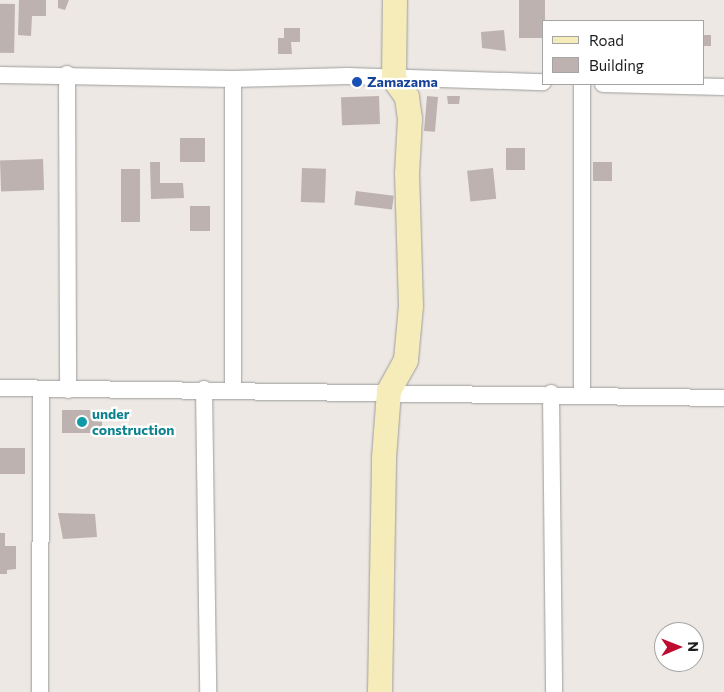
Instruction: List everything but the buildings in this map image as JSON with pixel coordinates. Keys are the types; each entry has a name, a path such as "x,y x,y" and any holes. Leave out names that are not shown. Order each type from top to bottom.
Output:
{"street":[{"path":"380,692 384,458 389,391 406,360 411,306 408,174 410,119 408,96 394,79 396,0"},
{"path":"0,75 67,74 232,78 347,76 394,79 542,82"},
{"path":"67,74 68,390"},
{"path":"232,78 233,389"},
{"path":"582,85 582,393"},
{"path":"644,85 724,87"},
{"path":"0,388 41,390 204,388 551,392 724,398"},
{"path":"204,388 208,692"},
{"path":"40,692 41,390"},
{"path":"551,392 554,692"}],"place":[{"name":"Zamazama","path":"357,82"},
{"name":"under construction","path":"82,422"}]}
